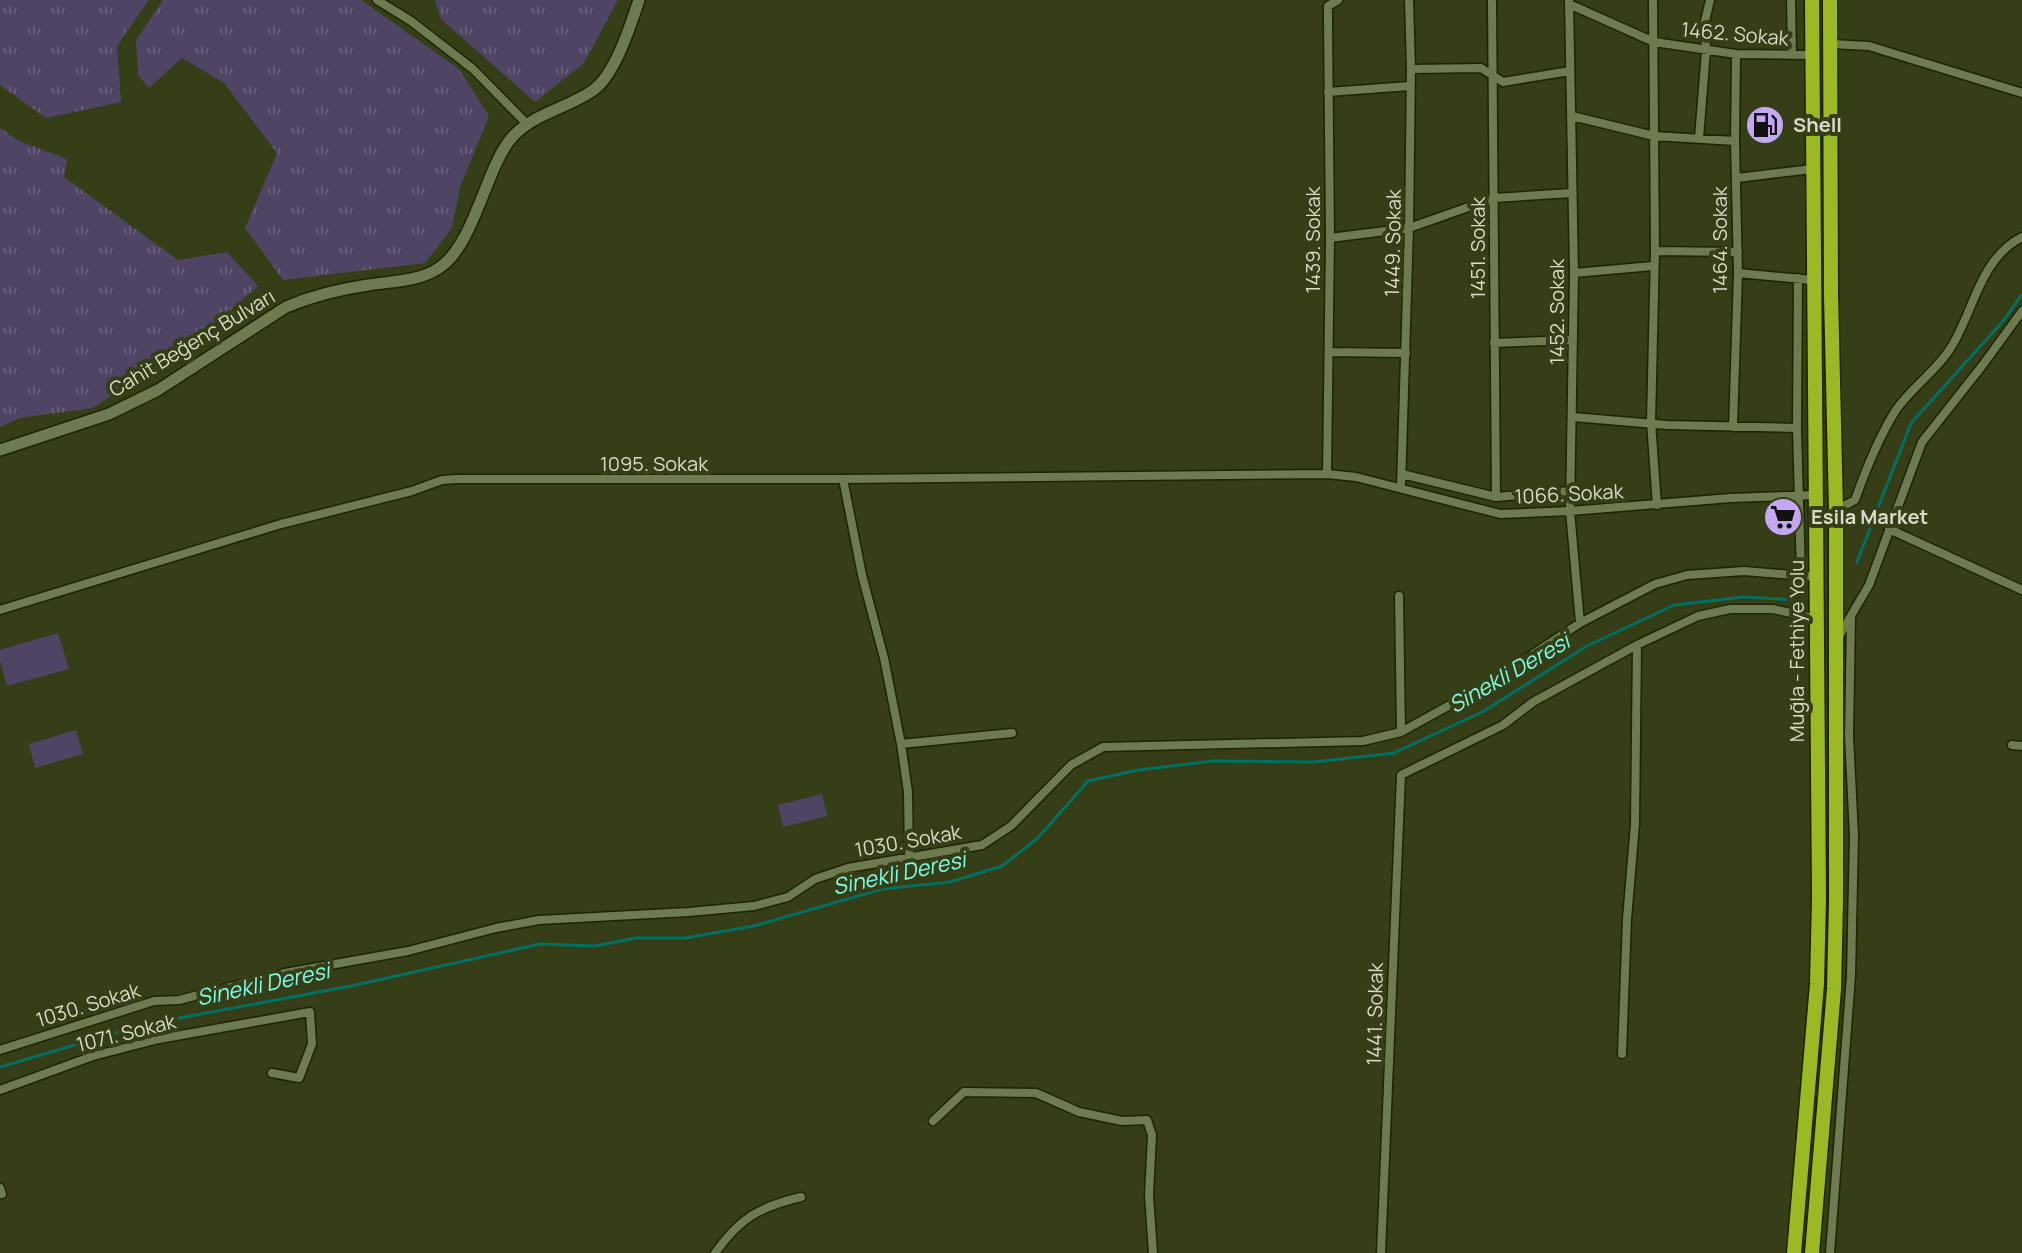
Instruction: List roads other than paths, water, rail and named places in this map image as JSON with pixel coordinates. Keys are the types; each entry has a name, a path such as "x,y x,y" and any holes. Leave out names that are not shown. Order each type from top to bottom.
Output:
{"highway":[{"name":"Muğla - Fethiye Yolu","path":"1794,1253 1817,984 1817,495 1805,279 1812,169 1812,0"},
{"name":"Muğla - Fethiye Yolu","path":"1812,1253 1834,989 1836,510 1831,294 1830,0"}],"main road":[{"name":"Cahit Beğenç Bulvarı","path":"0,450 109,414 158,390 286,307 309,297 415,279 440,268 462,238 508,141 527,124 595,90 621,50 639,0"}],"street":[{"path":"377,0 411,21 473,69 527,124"},
{"name":"1439. Sokak","path":"1327,474 1330,238 1328,6 1338,0"},
{"name":"1449. Sokak","path":"1401,487 1409,228 1409,0"},
{"name":"1451. Sokak","path":"1492,0 1496,497"},
{"path":"1653,0 1655,251 1651,422 1657,505"},
{"path":"1699,138 1706,51 1705,21 1710,0"},
{"path":"1791,0 1792,55"},
{"name":"1462. Sokak","path":"1569,2 1654,42 1736,54 1811,55"},
{"name":"1452. Sokak","path":"1569,2 1574,273 1570,511 1580,623"},
{"path":"1831,44 1869,46 2022,93"},
{"name":"1464. Sokak","path":"1733,427 1738,273 1736,54"},
{"path":"1411,69 1481,68 1503,82 1570,71"},
{"path":"1328,92 1410,86"},
{"path":"1572,116 1654,136 1735,141"},
{"path":"1737,178 1812,169"},
{"path":"1330,238 1409,228 1494,198 1572,193"},
{"path":"1836,510 1855,500 1872,455 1897,408 1949,350 1988,268 2009,244 2022,237"},
{"path":"1655,251 1738,252"},
{"path":"1574,273 1653,266"},
{"path":"1738,273 1805,279 1797,428 1801,575"},
{"path":"1836,642 1869,585 1922,442 2022,311"},
{"path":"1494,343 1572,340"},
{"path":"1329,352 1406,353"},
{"path":"1573,417 1797,428"},
{"name":"1066. Sokak","path":"1327,474 1401,487 1500,514 1817,495"},
{"name":"1095. Sokak","path":"0,610 281,524 412,491 442,480 1327,474"},
{"path":"1402,474 1496,497 1571,491"},
{"path":"843,479 901,744 908,792 909,856"},
{"path":"1889,529 2022,590"},
{"name":"1030. Sokak","path":"0,1050 154,1001 179,1000 285,973 408,951 496,928 539,920 754,906 788,897 815,879 848,868 982,845 1011,826 1071,765 1103,747 1363,741 1401,732 1488,684 1580,623 1655,584 1687,575 1744,571 1817,577"},
{"path":"1399,596 1401,732"},
{"path":"1622,1054 1627,919 1635,824 1637,645 1698,616 1730,609 1773,609 1817,619"},
{"path":"1830,1253 1851,976 1854,835 1849,736 1851,618"},
{"name":"1441. Sokak","path":"1381,1253 1401,775 1503,725 1533,702 1637,645"},
{"path":"901,744 1012,733"},
{"path":"2012,745 2022,746"},
{"path":"1836,835 1854,835"},
{"name":"1071. Sokak","path":"0,1090 93,1056 174,1036 310,1012 312,1044 299,1078 272,1073"},
{"path":"933,1121 964,1092 1036,1093 1079,1112 1122,1121 1147,1120 1152,1135 1149,1195 1153,1253"},
{"path":"715,1253 733,1228 757,1211 801,1197"}],"waterway":[{"name":"Sinekli Deresi","path":"1857,562 1911,423 2004,320 2022,294"},
{"name":"Sinekli Deresi","path":"0,1067 142,1025 351,986 540,944 595,946 636,938 685,938 754,926 882,889 950,882 1002,866 1037,839 1088,781 1138,770 1214,761 1314,762 1394,753 1484,711 1587,646 1674,605 1744,597 1795,600"}],"place":[{"name":"Shell","path":"1765,125"},
{"name":"Esila Market","path":"1783,517"}]}
